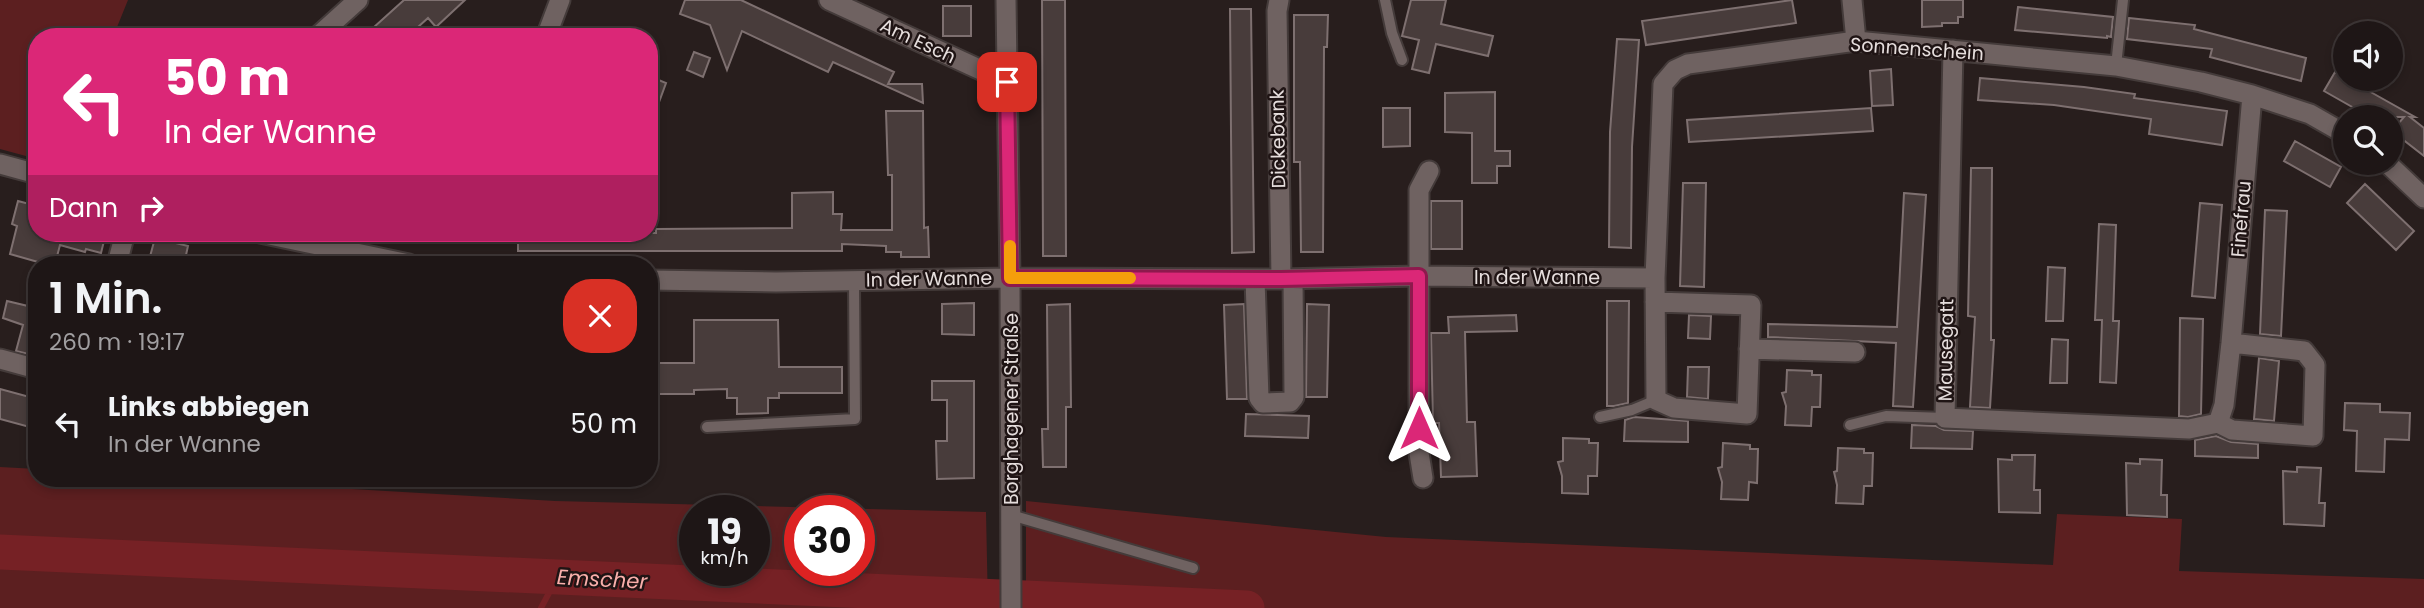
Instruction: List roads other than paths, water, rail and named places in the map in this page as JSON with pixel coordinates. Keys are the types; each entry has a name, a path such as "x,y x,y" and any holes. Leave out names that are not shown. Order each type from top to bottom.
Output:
{"street":[{"path":"327,28 358,0"},
{"path":"549,28 560,0"},
{"name":"Am Esch","path":"829,0 1007,82"},
{"name":"Borghagener Straße","path":"1006,0 1011,608"},
{"name":"Dickebank","path":"1255,279 1259,398 1263,403 1290,402 1294,397 1287,279 1277,11 1279,0"},
{"path":"1853,0 1856,41"},
{"name":"Sonnenschein","path":"1656,400 1655,278 1663,84 1675,70 1688,64 1856,41 1953,50 2116,66 2201,82 2310,114 2333,127"},
{"name":"Mausegatt","path":"1953,50 1945,418 2189,429 2218,423"},
{"name":"Finefrau","path":"2218,423 2224,405 2231,343 2252,95"},
{"path":"0,164 28,172"},
{"path":"1423,478 1419,453 1419,190 1429,171"},
{"path":"2400,175 2424,198"},
{"path":"304,242 371,256"},
{"name":"In der Wanne","path":"658,280 1287,279 1419,276 1655,278"},
{"path":"1655,302 1751,305 1747,414 1674,408 1656,400"},
{"path":"2218,423 2232,430 2313,436 2315,365 2304,351 2231,343"},
{"path":"1749,349 1855,352"},
{"path":"0,359 28,367"}],"lane":[{"path":"1385,0 1392,33 1402,60"},
{"path":"2116,66 2123,0"},
{"path":"707,427 855,419 855,281"},
{"path":"1600,417 1632,410 1656,400"},
{"path":"1850,425 1886,416 1945,418"},
{"path":"1012,515 1193,568"}],"waterway":[{"name":"Emscher","path":"0,552 1247,608"},
{"path":"541,608 558,576"}]}
